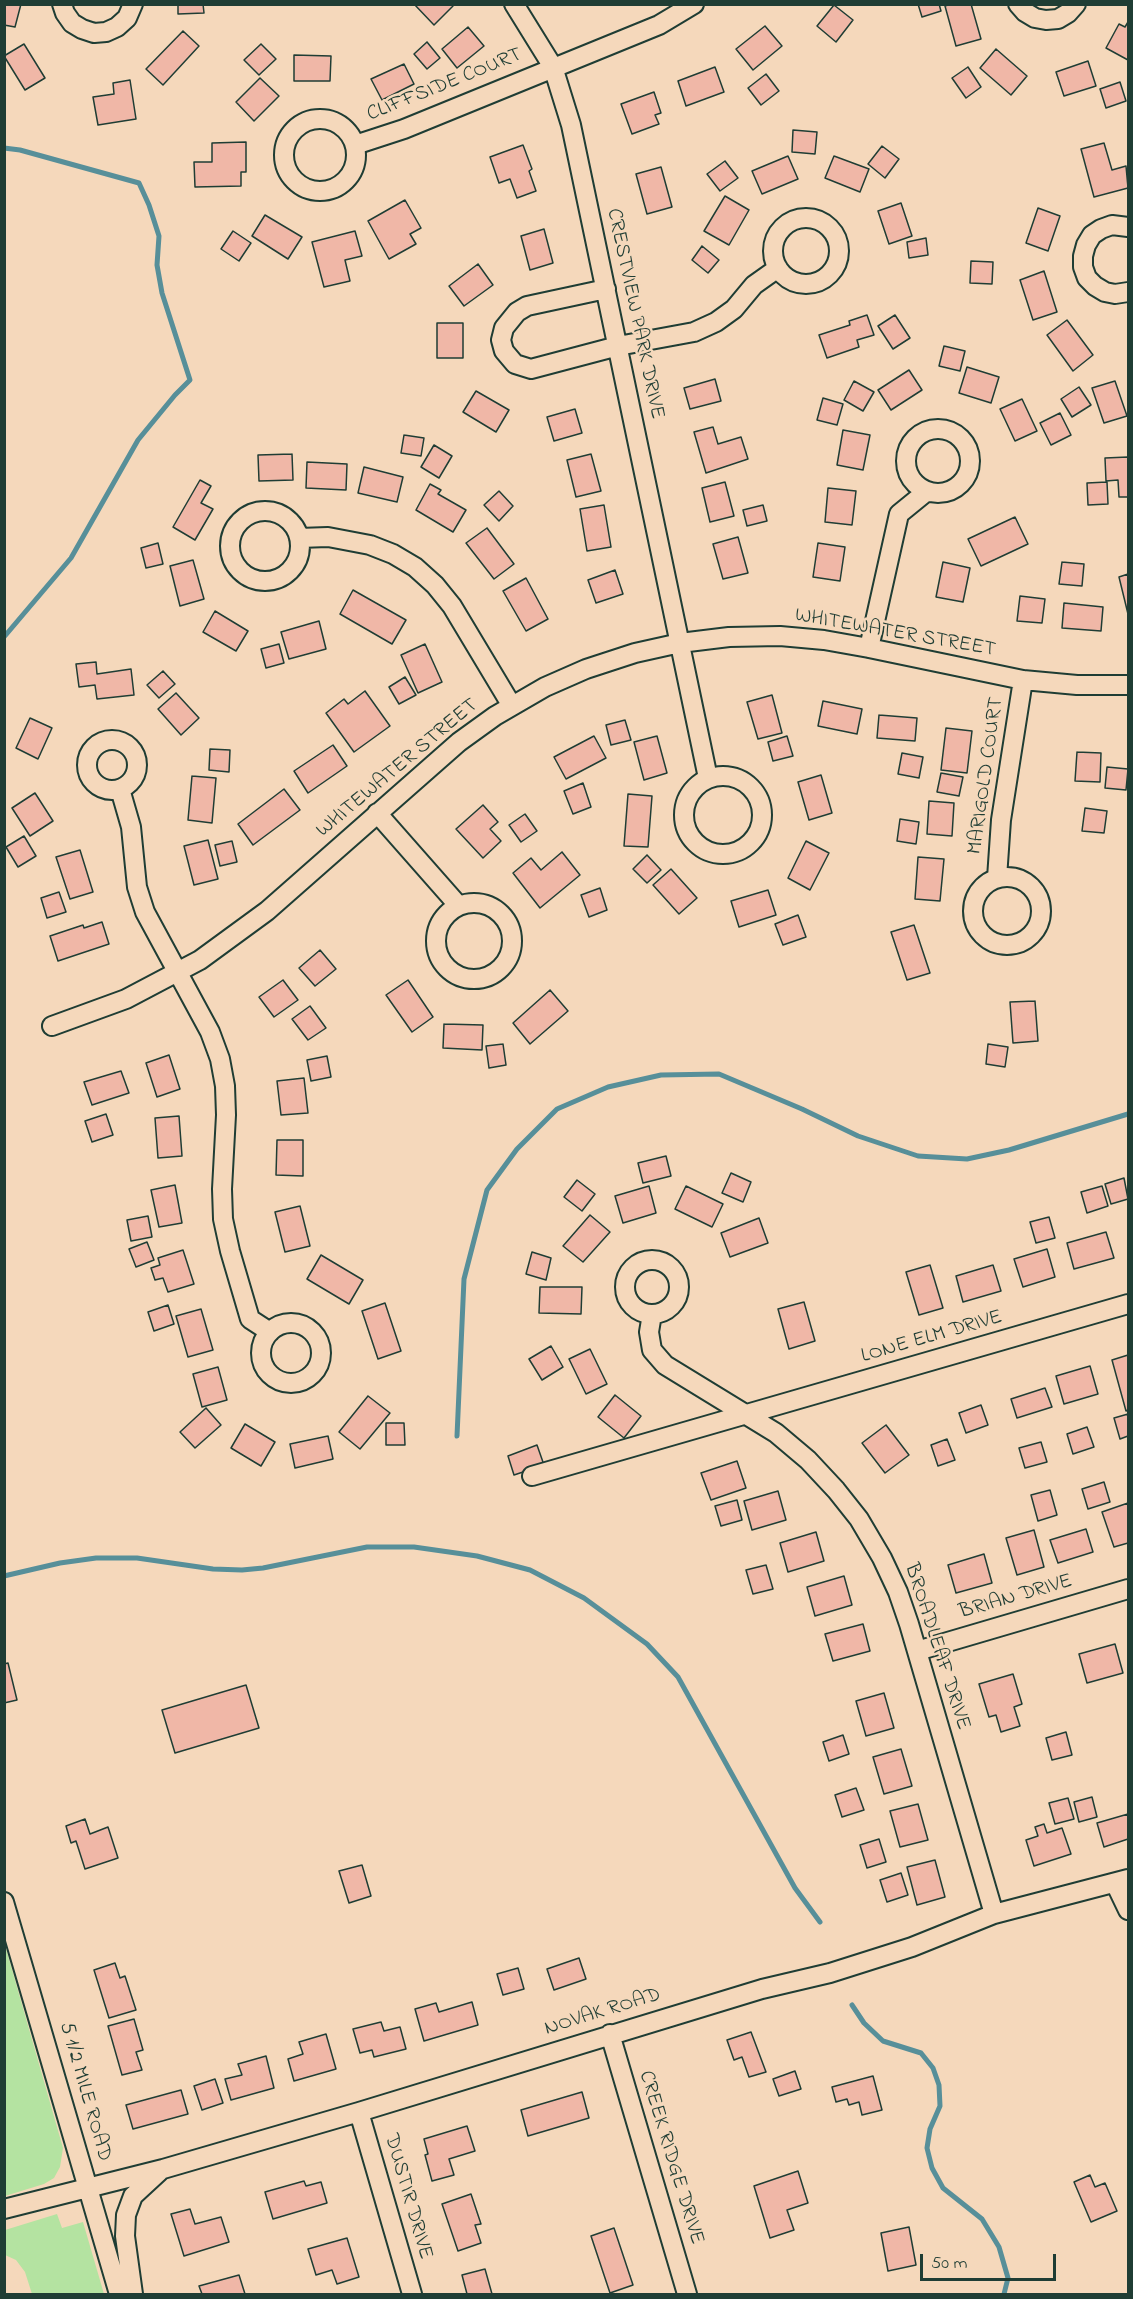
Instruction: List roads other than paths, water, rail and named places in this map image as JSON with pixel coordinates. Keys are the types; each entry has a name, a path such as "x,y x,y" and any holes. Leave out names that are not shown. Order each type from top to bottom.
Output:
{"street":[{"path":"62,4 72,23 94,33 106,32 117,27 127,18 133,4"},
{"name":"CRESTVIEW PARK DRIVE","path":"514,4 553,67 571,125 708,778"},
{"name":"CLIFFSIDE COURT","path":"355,146 404,129 659,25 694,4"},
{"path":"1018,4 1035,18 1046,20 1058,19 1076,4"},
{"path":"1128,227 1112,225 1101,229 1092,235 1083,256 1083,267 1095,286 1104,292 1128,294"},
{"path":"606,289 527,306 509,320 501,340 504,351 509,358 523,368 531,369 618,346 694,332 716,322 734,309 754,285 778,268"},
{"path":"869,648 899,514 926,492"},
{"path":"299,538 328,537 370,545 393,554 415,567 435,585 452,606 512,706"},
{"name":"WHITEWATER STREET","path":"52,1026 117,1002 177,973 224,944 267,911 459,742 545,687 586,669 634,653 680,643 729,637 780,636 824,640 869,648 1023,680 1077,685 1128,685"},
{"name":"MARIGOLD COURT","path":"997,878 1001,820 1023,680"},
{"path":"734,777 746,783 756,792 763,818 752,842 741,850 729,854 717,854 705,850 695,842 688,831 684,819 687,801 698,785 708,778 734,777"},
{"path":"120,789 131,827 137,887 145,912 210,1032 220,1059 225,1086 226,1116 222,1189 224,1219 230,1251 250,1319 270,1332"},
{"path":"377,813 458,905"},
{"path":"470,902 493,907 509,925 512,942 507,959 500,969 490,976 468,979 448,970 441,962 437,951 436,930 441,920 458,905 470,902"},
{"name":"LONE ELM DRIVE","path":"532,1476 1128,1304"},
{"name":"BROADLEAF DRIVE","path":"652,1314 649,1332 652,1350 665,1365 748,1415 808,1460 859,1519 882,1558 898,1592 917,1651 994,1914"},
{"name":"BRIAN DRIVE","path":"917,1651 1128,1589"},
{"path":"1122,1881 1128,1910"},
{"name":"NOVAK ROAD","path":"4,2209 163,2169 359,2112 762,1989 830,1973 912,1947 994,1914 1122,1881"},
{"name":"5 1/2 MILE ROAD","path":"4,1902 119,2295"},
{"name":"CREEK RIDGE DRIVE","path":"610,2034 687,2295"},
{"name":"DUSTIR DRIVE","path":"359,2112 412,2295"},
{"path":"133,2295 125,2236 126,2215 133,2196 163,2169"}],"waterway":[{"path":"4,148 20,150 139,183 159,236 157,265 162,293 190,380 138,440 71,558 4,637"},
{"path":"457,1436 464,1279 487,1190 517,1149 557,1109 608,1087 661,1075 719,1074 802,1109 858,1136 918,1156 967,1159 1009,1150 1128,1114"},
{"path":"4,1576 60,1563 96,1558 137,1558 213,1569 242,1570 263,1568 367,1547 414,1547 477,1556 530,1570 584,1598 647,1644 678,1677 795,1888 820,1922"},
{"path":"852,2005 864,2023 883,2041 921,2053 933,2068 939,2085 940,2106 930,2129 927,2148 932,2168 943,2188 982,2219 999,2247 1008,2278 1004,2294"}]}
